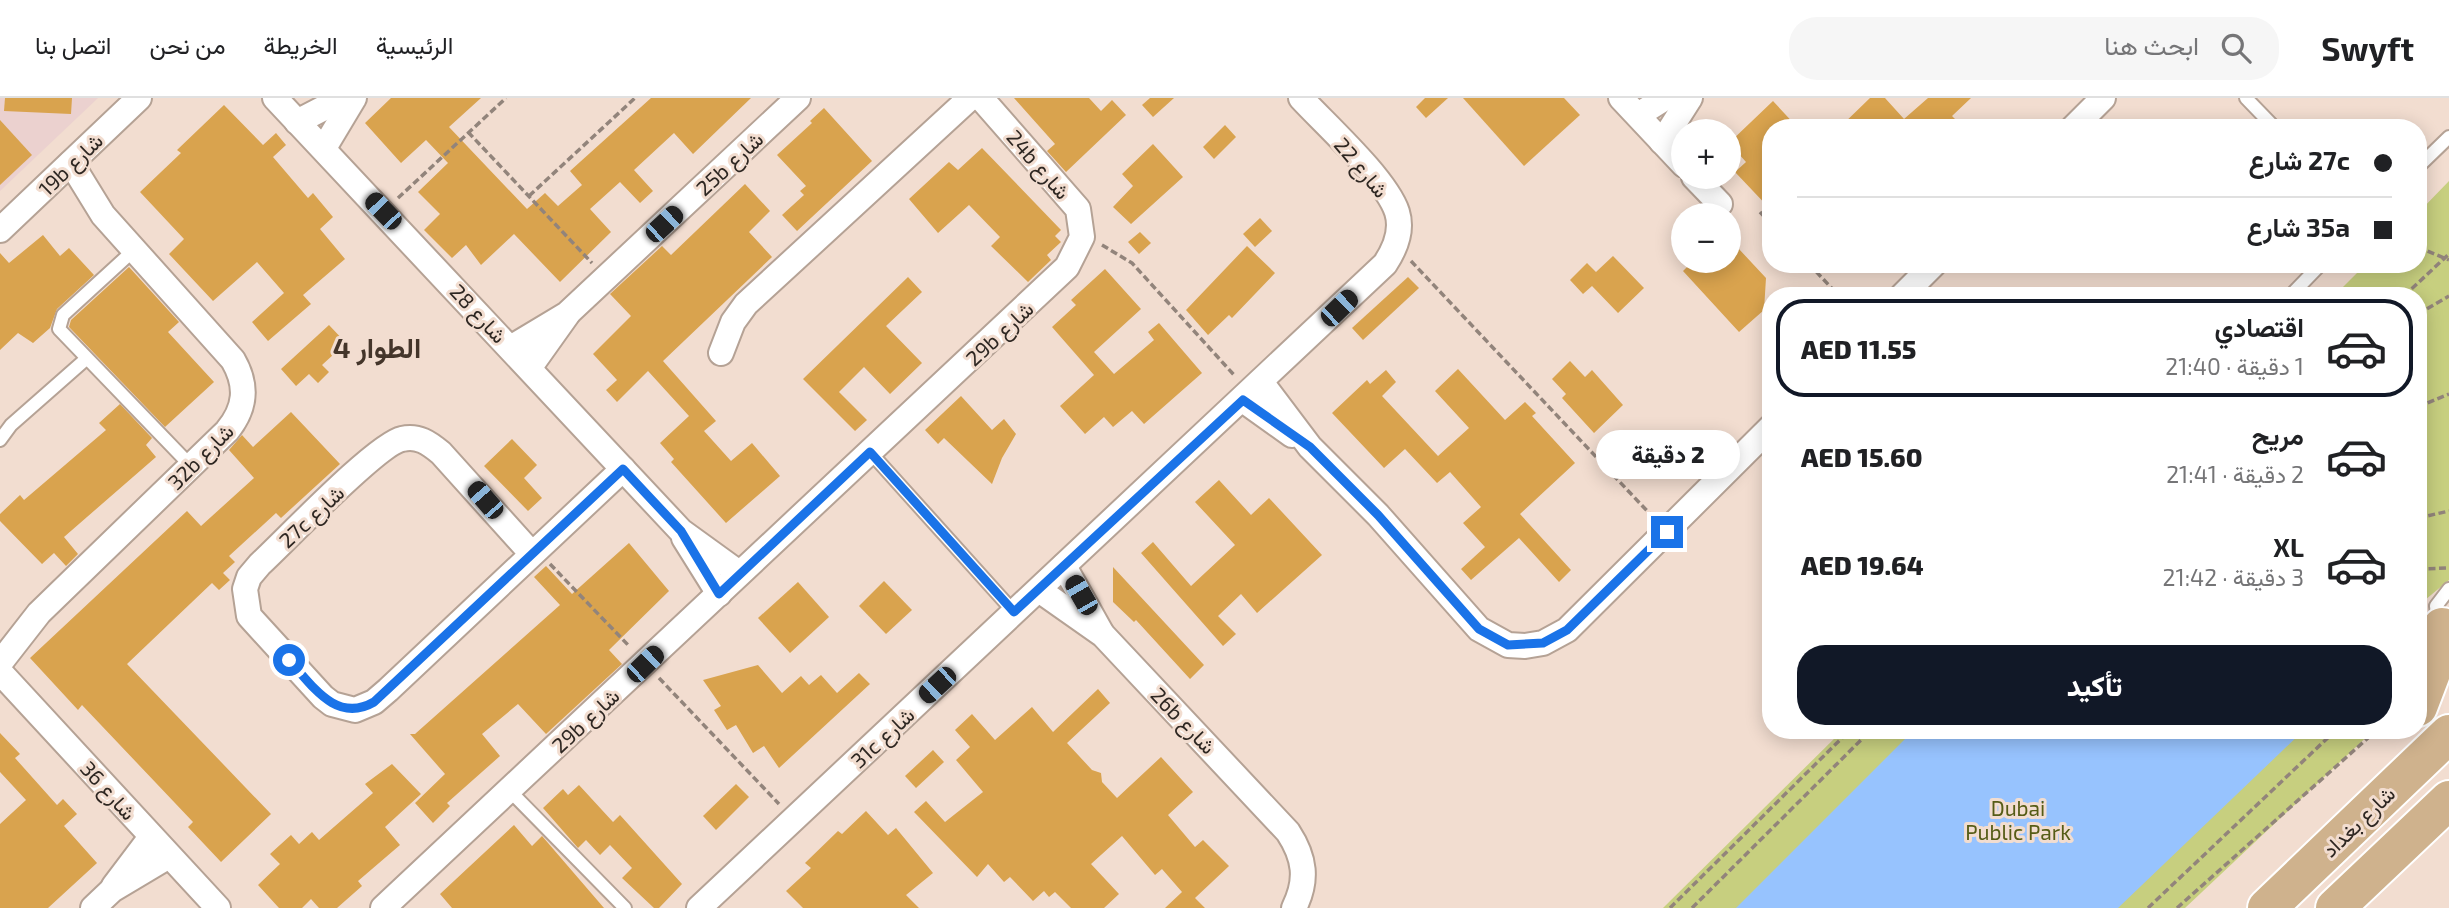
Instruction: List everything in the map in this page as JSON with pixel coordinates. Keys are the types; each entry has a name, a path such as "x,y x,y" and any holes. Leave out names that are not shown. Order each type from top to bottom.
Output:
{"main road":[{"path":"2427,683 2446,629"},
{"name":"شارع بغداد","path":"2267,908 2449,734"},
{"path":"2380,800 2405,739"},
{"path":"2335,908 2449,800"}],"street":[{"name":"19b شارع","path":"0,230 139,98"},
{"name":"شارع 28","path":"275,98 512,347 681,531 739,573"},
{"path":"297,122 343,98"},
{"path":"324,148 354,98"},
{"name":"25b شارع","path":"512,347 567,314 798,98"},
{"path":"721,353 733,322 746,304 970,98"},
{"name":"24b شارع","path":"981,98 1069,195 1078,209 1082,237"},
{"name":"شارع 22","path":"1301,98 1386,192 1396,212 1399,229 1396,246"},
{"path":"1665,98 1630,107 1671,151"},
{"path":"1662,142 1690,98"},
{"path":"2082,119 2103,98"},
{"name":"32b شارع","path":"0,663 39,613 237,419 243,404 241,373 233,360 62,172"},
{"path":"1706,189 1719,203"},
{"name":"29b شارع","path":"383,908 739,573 1057,280 1067,267 1082,237"},
{"name":"31c شارع","path":"699,908 1252,392 1385,264 1396,246"},
{"path":"1911,287 1925,273"},
{"name":"25b شارع","path":"530,367 567,314"},
{"path":"1252,392 1378,515 1479,629 1508,645 1543,643 1567,630 1762,436"},
{"name":"27c شارع","path":"535,552 454,465 427,451 410,447 390,451 363,467 260,564 254,600 261,622 271,640 307,679 326,692 346,698 364,699 388,690 535,552 623,469"},
{"name":"شارع 28","path":"681,531 719,594"},
{"name":"26b شارع","path":"1064,566 1103,635"},
{"name":"26b شارع","path":"1039,590 1103,635 1265,806 1299,849 1304,870 1301,894 1294,908"},
{"name":"32b شارع","path":"0,636 39,613"},
{"name":"شارع 36","path":"0,672 218,908"},
{"name":"26b شارع","path":"1265,806 1282,837 1292,873 1280,908"},
{"path":"112,890 126,866 151,837"},
{"path":"93,908 112,890 169,856"}],"lane":[{"path":"2246,98 2266,119"},
{"path":"2427,158 2449,137"},
{"path":"134,250 60,319 59,329 191,466"},
{"path":"2299,287 2312,273"},
{"path":"0,440 10,425 86,359"},
{"path":"870,452 1014,612"},
{"path":"2446,629 2436,618 2436,606 2449,589"},
{"path":"510,791 625,908"}],"path":[{"path":"383,211 506,98"},
{"path":"529,197 635,98"},
{"path":"468,132 607,278"},
{"path":"1082,237 1132,263 1252,392"},
{"path":"1396,246 1667,532"},
{"path":"2427,251 2447,259"},
{"path":"2414,287 2447,259 2449,254"},
{"path":"1817,273 1831,287"},
{"path":"2427,309 2449,296"},
{"path":"2427,403 2449,394"},
{"path":"2427,516 2449,512"},
{"path":"535,552 794,819"},
{"path":"2427,569 2449,568"},
{"path":"1670,908 1841,739"},
{"path":"1692,908 1862,739"},
{"path":"2148,908 2326,739"},
{"path":"2177,908 2367,739"}],"shaded area":[{"path":"0,98 98,98 0,191"}],"green space":[{"path":"2449,181 2449,580 2427,598 2427,287 2343,287 2357,273 2427,273 2427,204"},
{"name":"Dubai Public Park","path":"1834,739 2364,739 2185,908 1663,908"}],"water":[{"name":"Dubai Public Park","path":"1905,739 2295,739 2118,908 1736,908"}],"building":[{"path":"5,98 72,98 71,114 4,111"},
{"path":"391,98 481,98 449,127 527,209 545,193 558,206 582,185 570,171 651,98 751,98 693,154 674,133 634,170 653,191 640,203 620,182 590,209 611,232 560,282 514,234 481,265 466,245 452,258 424,230 440,214 418,192 448,163 426,140 401,163 365,123"},
{"path":"1014,98 1089,98 1101,111 1112,100 1126,115 1066,172 1047,151 1055,144"},
{"path":"1150,98 1174,98 1153,117 1142,105"},
{"path":"1425,98 1448,98 1426,118 1416,107"},
{"path":"1463,98 1564,98 1580,115 1524,166"},
{"path":"1870,98 1885,98 1904,119 1848,119"},
{"path":"1928,98 1971,98 1952,116 1955,119 1904,119"},
{"path":"1773,101 1790,119 1762,119 1762,200 1741,178 1741,167 1746,162 1741,156 1741,132"},
{"path":"224,105 263,145 276,133 286,145 273,157 308,198 313,193 333,217 320,229 345,259 303,295 311,304 268,341 252,322 284,293 257,262 213,301 169,254 184,239 140,192 181,153 177,150"},
{"path":"824,108 872,161 797,231 782,215 804,195 800,191 806,186 777,155 812,123 810,121"},
{"path":"0,120 32,155 0,185"},
{"path":"1225,125 1236,137 1214,159 1203,147"},
{"path":"1153,144 1183,177 1131,224 1113,207 1133,186 1122,174"},
{"path":"982,148 1061,230 1055,236 1061,242 1047,255 1051,260 1028,282 991,246 1000,237 969,205 938,233 909,199 949,162 958,170"},
{"path":"745,184 770,211 749,232 772,257 663,361 716,421 704,431 731,461 752,443 780,476 726,523 671,462 674,459 660,443 689,416 648,371 617,402 606,390 617,380 593,354 631,316 610,294 662,246 671,255"},
{"path":"1260,218 1272,231 1255,247 1243,234"},
{"path":"1140,232 1151,243 1139,254 1128,242"},
{"path":"43,235 60,256 69,248 94,275 57,309 50,328 33,343 18,333 0,350 0,253 9,263"},
{"path":"1247,246 1275,273 1232,318 1229,315 1208,335 1186,310"},
{"path":"1741,251 1766,278 1765,287 1762,287 1762,312 1739,332 1685,273 1741,273"},
{"path":"1613,256 1644,288 1618,313 1592,286 1583,294 1570,280 1587,263 1596,272"},
{"path":"129,267 179,322 168,332 214,382 165,427 69,327 71,320"},
{"path":"1105,269 1141,309 1094,352 1114,374 1154,340 1148,332 1159,323 1202,373 1144,424 1132,411 1113,427 1104,417 1085,434 1060,406 1094,375 1052,327 1076,305 1071,300"},
{"path":"908,277 922,292 886,326 922,363 890,394 864,367 839,392 867,420 855,431 803,379"},
{"path":"1408,277 1419,288 1363,340 1352,328"},
{"path":"329,325 346,343 322,365 329,372 318,383 309,374 296,386 281,369"},
{"path":"1570,361 1585,377 1592,370 1623,405 1594,433 1562,398 1566,394 1552,379"},
{"path":"1458,369 1505,420 1525,402 1536,413 1532,416 1575,463 1520,514 1571,570 1559,582 1519,538 1471,580 1461,569 1485,547 1463,523 1481,507 1450,472 1437,483 1405,449 1384,468 1332,413 1367,380 1370,384 1386,370 1396,382 1382,396 1438,456 1469,428 1435,391"},
{"path":"961,396 992,430 1004,419 1016,434 1002,458 992,484 944,438 938,444 925,430"},
{"path":"120,404 152,438 146,445 156,457 64,537 78,554 66,566 54,553 42,564 0,521 0,514 20,495 24,500 106,430 99,423"},
{"path":"291,412 340,464 281,518 276,513 229,556 235,562 223,573 230,580 219,590 212,583 127,664 271,814 221,862 188,827 193,822 82,705 78,710 30,658 187,511 201,526 254,478 229,450 242,435 253,447"},
{"path":"512,439 537,465 524,478 542,498 528,511 484,466"},
{"path":"1219,480 1251,515 1269,498 1322,555 1257,613 1241,594 1218,616 1236,634 1223,646 1141,553 1153,542 1191,586 1235,545 1195,502"},
{"path":"629,543 669,591 609,650 622,664 546,734 518,704 482,734 500,756 447,803 450,806 433,823 415,803 445,774 410,734 415,734 560,605 534,577 546,566 572,594"},
{"path":"1113,567 1204,665 1190,679 1136,620 1134,622 1113,602"},
{"path":"884,581 912,610 886,634 859,606"},
{"path":"798,582 829,617 790,653 758,618"},
{"path":"758,665 782,693 801,676 809,685 821,675 837,693 859,673 870,684 779,768 764,746 753,753 736,725 727,730 714,710 721,706 703,680"},
{"path":"1098,689 1110,703 1067,743 1092,770 1101,773 1102,782 1117,798 1161,757 1193,792 1168,815 1195,847 1203,840 1229,866 1195,898 1205,908 1165,908 1182,892 1162,869 1155,875 1122,836 1091,864 1119,894 1104,908 1071,908 1055,892 1049,897 1044,891 1033,901 1010,877 1004,882 988,864 977,877 914,812 926,801 945,822 983,792 956,760 970,747 955,730 972,714 995,740 1032,707 1053,732"},
{"path":"0,733 20,754 15,758 57,805 63,799 77,814 64,826 97,863 48,908 0,908 0,824 26,800 0,772"},
{"path":"933,750 944,762 916,788 905,776"},
{"path":"392,764 421,794 385,827 400,845 358,881 362,886 337,908 319,908 311,899 302,908 279,908 258,885 280,864 270,854 291,835 299,844 312,832 319,840 373,793 365,784"},
{"path":"736,784 749,797 716,830 703,816"},
{"path":"579,785 613,822 620,815 682,884 659,908 654,908 622,878 632,868 610,845 600,855 586,840 578,848 543,808 563,789 568,795"},
{"path":"866,811 888,835 896,828 933,873 906,895 919,908 803,908 786,891 811,868 805,863 838,831 842,834"},
{"path":"514,825 532,846 542,836 604,908 452,908 440,894"}],"district":[{"name":"الطوار 4","path":"377,347"}],"route":[{"path":"289,660 331,704 355,710 364,708 374,702 623,469 681,531 719,594 870,452 1014,612 1243,400 1310,447 1378,515 1479,629 1508,645 1543,643 1567,630 1667,532"}]}
